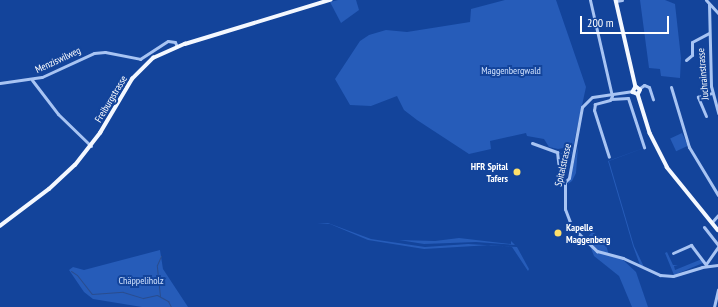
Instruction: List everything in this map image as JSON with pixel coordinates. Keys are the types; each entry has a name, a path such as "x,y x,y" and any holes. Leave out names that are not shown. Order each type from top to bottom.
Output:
{"main road":[{"name":"Freiburgstrasse","path":"0,226 61,179 91,146 135,75 154,58 177,46 330,0"},
{"path":"616,1 638,88 638,94 650,133 667,167 718,230"},
{"path":"638,88 633,91 638,94"}],"street":[{"path":"590,0 612,99"},
{"path":"616,1 622,0"},
{"path":"706,0 718,13"},
{"name":"Juchrainstrasse","path":"709,4 708,33 712,93 718,113"},
{"name":"Juchrainstrasse","path":"686,60 692,55 692,42 708,33"},
{"name":"Menziswilweg","path":"0,83 32,80 45,76 92,54 105,52 140,58 149,55 168,41 175,42 177,46"},
{"name":"Menziswilweg","path":"32,80 58,114 91,146"},
{"path":"638,88 644,85 649,87 653,99"},
{"path":"671,88 678,119 689,147 718,195"},
{"name":"Spitalstrasse","path":"633,91 611,93 592,97 583,105 569,178 565,182 565,209 572,227 597,251 615,255 663,276 706,265 718,265"},
{"path":"706,116 698,97 712,93"},
{"path":"609,157 594,110 599,101 628,98 644,147"},
{"path":"532,143 557,152 560,178 565,182"},
{"path":"712,222 718,215"},
{"path":"673,253 692,245 706,265 718,246 704,227"},
{"path":"714,307 718,289"}],"green space":[{"path":"338,0 356,0 359,10 341,23 330,2"},
{"name":"Maggenbergwald","path":"505,0 556,0 586,87 571,156 560,154 565,151 567,143 564,148 558,149 549,147 544,139 527,136 526,133 490,141 491,149 469,154 404,110 397,96 371,106 350,105 335,79 360,41 369,35 386,30 407,32 470,22 471,9"},
{"path":"640,0 665,0 675,4 681,58 680,78 661,76 660,69 649,68"},
{"path":"682,133 688,146 676,151 670,138"},
{"path":"652,145 609,161 634,246 644,267 640,265 633,246 608,161"},
{"path":"578,147 576,173 572,181 568,184"},
{"path":"317,223 328,223 371,239 425,247 468,244 488,245 424,249 368,240 330,224"},
{"path":"592,232 604,239 609,255 622,259 636,272 648,307 632,307 619,276 594,256 587,238"},
{"path":"459,238 511,244 511,241 515,245 476,242 424,244 399,240 435,241"},
{"path":"503,246 517,247 529,269 528,271 512,247"},
{"name":"Chäppeliholz","path":"160,250 163,269 188,307 142,307 93,299 84,292 69,270 73,267 84,270"},
{"path":"667,252 673,265 678,265 674,266 675,270 702,259 703,263 674,275 665,253"}],"waterway":[{"path":"160,296 157,265 161,256"},
{"path":"71,271 77,275 92,294 123,292 143,298 157,295 168,301 171,307"}],"place":[{"name":"HFR Spital Tafers","path":"517,172"},
{"name":"Kapelle Maggenberg","path":"558,233"}]}
